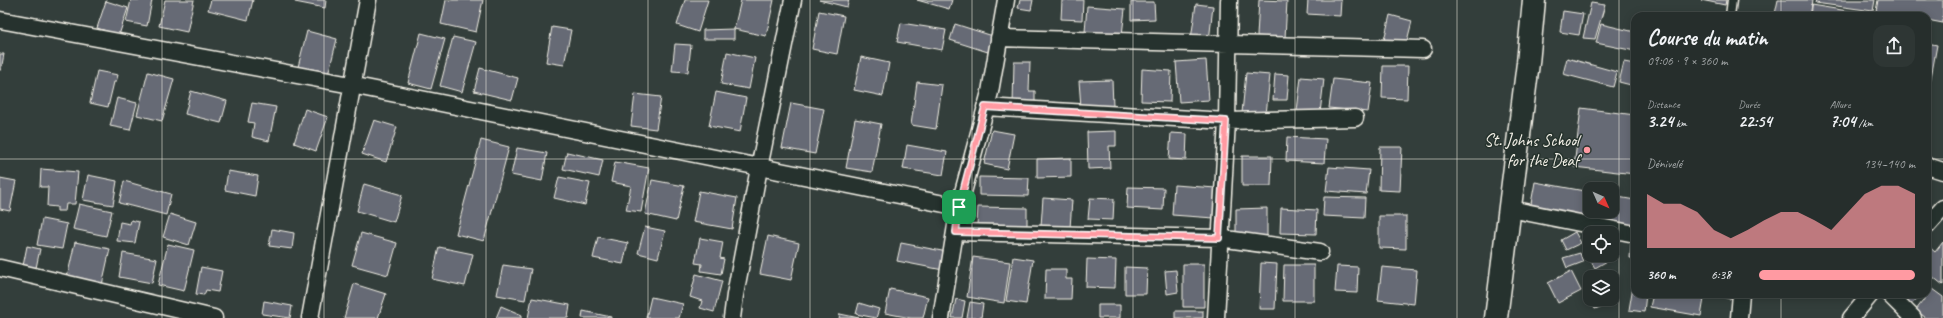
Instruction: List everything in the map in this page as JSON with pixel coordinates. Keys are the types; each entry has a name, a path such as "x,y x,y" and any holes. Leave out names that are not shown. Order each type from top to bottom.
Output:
{"street":[{"path":"310,318 351,86 368,0"},
{"path":"732,318 759,168 793,0"},
{"path":"941,318 959,207 990,92 1006,0"},
{"path":"1216,318 1226,121 1229,0"},
{"path":"1496,318 1528,63 1534,0"},
{"path":"0,20 351,86 959,207"},
{"path":"999,38 1423,49"},
{"path":"985,107 1226,121 1355,118"},
{"path":"1931,167 1943,171"},
{"path":"1931,222 1943,208"},
{"path":"1510,209 1631,233"},
{"path":"956,232 1219,238 1320,252"},
{"path":"0,268 214,318"},
{"path":"1739,318 1741,298"},
{"path":"1851,318 1867,298"},
{"path":"1894,298 1913,318"}],"lane":[{"path":"1730,12 1732,0"}],"building":[{"path":"131,0 152,0 147,26 126,22"},
{"path":"165,0 194,0 187,32 159,26"},
{"path":"211,0 253,0 248,20 208,10"},
{"path":"295,0 326,0 325,8 295,2"},
{"path":"446,0 483,0 476,32 441,24"},
{"path":"685,0 708,0 698,32 677,25"},
{"path":"741,0 774,0 766,36 734,29"},
{"path":"819,0 849,0 847,7"},
{"path":"917,0 952,0 949,9"},
{"path":"1020,0 1033,0 1031,10 1018,8"},
{"path":"1062,0 1083,0 1082,20 1061,19"},
{"path":"1259,0 1287,1 1285,38 1257,36"},
{"path":"1308,0 1341,0 1340,16 1307,14"},
{"path":"1701,0 1726,0 1725,5"},
{"path":"1778,0 1812,0 1810,12 1775,12"},
{"path":"1816,0 1875,0 1873,11 1815,3"},
{"path":"1878,0 1943,0 1943,23 1931,21 1931,12 1876,11"},
{"path":"106,1 128,8 119,35 97,28"},
{"path":"1131,2 1154,2 1155,19 1131,20"},
{"path":"1591,3 1605,5 1595,39 1583,38"},
{"path":"1196,4 1213,6 1209,41 1191,39"},
{"path":"1811,5 1854,12 1810,12"},
{"path":"1087,6 1125,9 1122,35 1085,32"},
{"path":"819,11 844,16 837,54 812,49"},
{"path":"1563,11 1583,14 1579,35 1560,32"},
{"path":"1390,15 1412,21 1406,45 1384,40"},
{"path":"901,23 946,30 942,50 897,42"},
{"path":"955,24 996,37 991,53 950,40"},
{"path":"1601,24 1631,31 1631,50 1596,43"},
{"path":"552,27 571,30 564,65 546,62"},
{"path":"734,29 734,39 703,39 703,30"},
{"path":"307,31 337,39 327,79 297,71"},
{"path":"421,33 445,39 431,89 408,83"},
{"path":"453,37 476,42 462,92 440,86"},
{"path":"675,44 691,45 688,72 672,71"},
{"path":"1931,44 1937,45 1931,78"},
{"path":"727,52 755,58 749,89 721,84"},
{"path":"0,54 4,54 1,70 0,70"},
{"path":"861,57 889,63 883,96 854,90"},
{"path":"1567,58 1617,72 1613,87 1563,74"},
{"path":"1206,60 1209,100 1179,102 1176,62"},
{"path":"1014,62 1030,62 1029,91 1035,91 1035,105 1013,105"},
{"path":"1624,62 1631,63 1631,85 1619,82"},
{"path":"1383,66 1408,66 1407,99 1382,98"},
{"path":"480,68 518,78 512,100 474,91"},
{"path":"1142,69 1171,71 1170,102 1141,101"},
{"path":"97,71 118,75 116,82 114,82 108,107 90,103"},
{"path":"148,72 174,79 162,121 137,115"},
{"path":"1246,73 1270,75 1266,115 1242,113"},
{"path":"1275,74 1289,75 1287,100 1273,100"},
{"path":"1301,77 1324,79 1320,113 1297,111"},
{"path":"1333,79 1372,83 1368,112 1329,108"},
{"path":"1112,80 1113,106 1081,107 1079,81"},
{"path":"917,82 942,85 936,129 911,125"},
{"path":"191,91 227,101 221,123 185,114"},
{"path":"716,92 746,98 740,132 709,126"},
{"path":"635,94 661,97 656,129 631,126"},
{"path":"117,98 137,103 130,130 110,126"},
{"path":"252,103 276,107 269,141 252,137 254,123 248,122"},
{"path":"791,103 824,109 815,154 782,148"},
{"path":"1581,108 1631,114 1631,174 1574,167"},
{"path":"305,109 328,117 316,151 294,143"},
{"path":"855,119 881,124 872,172 846,168"},
{"path":"374,120 397,127 386,162 362,154"},
{"path":"992,130 1014,134 1007,169 984,164"},
{"path":"1116,131 1116,146 1109,146 1110,168 1088,169 1087,132"},
{"path":"1171,133 1187,134 1186,160 1169,159"},
{"path":"1287,137 1326,139 1324,163 1286,161"},
{"path":"481,140 509,147 484,241 456,234"},
{"path":"907,145 947,152 943,175 903,169"},
{"path":"1380,147 1402,147 1400,191 1379,190"},
{"path":"517,148 547,153 542,181 511,175"},
{"path":"567,152 603,160 599,177 563,169"},
{"path":"1242,156 1272,156 1271,186 1242,186"},
{"path":"1071,158 1071,177 1037,178 1037,159"},
{"path":"615,162 649,168 641,212 626,210 631,186 611,182"},
{"path":"1329,167 1369,170 1366,194 1326,191"},
{"path":"41,169 78,172 75,204 66,204 65,211 57,211 57,207 47,206 48,187 40,187"},
{"path":"228,171 258,176 255,196 225,190"},
{"path":"88,175 117,181 113,205 83,200"},
{"path":"559,177 590,183 585,205 554,198"},
{"path":"979,177 1029,178 1028,196 979,195"},
{"path":"0,178 16,181 10,211 0,209"},
{"path":"652,180 684,186 676,221 645,214"},
{"path":"124,181 171,194 166,215 119,203"},
{"path":"1535,182 1583,191 1583,218 1619,218 1619,197 1631,199 1631,227 1530,209"},
{"path":"364,184 402,195 394,222 357,211"},
{"path":"1174,185 1216,188 1214,218 1172,215"},
{"path":"1128,187 1164,188 1163,210 1127,208"},
{"path":"699,191 737,198 732,229 693,222"},
{"path":"1324,197 1365,198 1364,218 1323,216"},
{"path":"1043,198 1072,200 1070,228 1041,226"},
{"path":"1090,198 1114,199 1113,220 1088,219"},
{"path":"79,204 112,211 106,236 73,229"},
{"path":"978,207 1027,208 1027,226 977,225"},
{"path":"1267,208 1267,236 1236,236 1236,209"},
{"path":"1281,208 1317,210 1316,234 1280,233"},
{"path":"170,214 196,222 189,245 163,237"},
{"path":"1379,216 1406,216 1406,249 1379,248"},
{"path":"42,219 67,224 62,249 37,245"},
{"path":"131,220 139,222 135,243 117,241 120,222 130,224"},
{"path":"645,227 665,231 658,258 638,253"},
{"path":"272,229 294,233 292,249 269,246"},
{"path":"1575,232 1581,243 1566,250 1561,240"},
{"path":"361,233 397,243 388,275 352,265"},
{"path":"768,236 799,243 791,280 760,274"},
{"path":"598,237 628,243 623,264 593,258"},
{"path":"700,238 723,242 720,258 724,259 721,274 701,271 702,264 695,263"},
{"path":"75,242 110,249 102,285 67,278"},
{"path":"1943,242 1943,285 1931,275 1931,248 1935,252"},
{"path":"901,243 947,252 943,270 897,261"},
{"path":"168,244 194,250 184,291 158,285"},
{"path":"27,246 40,249 36,268 23,266"},
{"path":"439,247 473,254 465,286 432,279"},
{"path":"123,253 157,259 152,283 119,277"},
{"path":"1580,253 1583,262 1567,268 1563,258"},
{"path":"973,257 1010,262 1004,303 967,297"},
{"path":"1013,257 1033,260 1026,304 1006,301"},
{"path":"1087,259 1116,260 1115,288 1086,287"},
{"path":"1592,262 1606,262 1595,268"},
{"path":"1261,263 1277,264 1275,309 1259,309"},
{"path":"1183,264 1204,264 1204,307 1183,307"},
{"path":"503,265 531,269 525,300 497,295"},
{"path":"1284,265 1314,265 1314,301 1283,301"},
{"path":"1337,266 1358,267 1357,293 1335,292"},
{"path":"201,267 222,271 218,292 206,290 204,295 196,294"},
{"path":"1125,267 1147,268 1146,294 1125,294"},
{"path":"1382,267 1417,270 1414,304 1378,300"},
{"path":"1046,269 1066,269 1066,279 1072,279 1071,299 1045,299"},
{"path":"1176,270 1178,292 1167,294 1165,271"},
{"path":"1571,271 1581,291 1558,303 1548,283"},
{"path":"696,274 722,281 714,312 700,308 702,301 690,297"},
{"path":"354,284 386,294 378,318 344,318"},
{"path":"890,289 928,297 923,318 911,318 885,313"},
{"path":"1932,289 1943,297 1943,315 1940,318 1926,318 1916,310 1925,298 1931,298"},
{"path":"651,297 683,304 679,318 646,318"},
{"path":"532,298 570,305 568,318 528,318"},
{"path":"1631,298 1646,298 1644,312 1629,310"},
{"path":"1652,298 1704,299 1701,316 1650,307"},
{"path":"1905,298 1917,298 1912,304"},
{"path":"956,299 965,301 962,318 952,318"},
{"path":"264,301 292,306 290,318 262,314"},
{"path":"970,302 983,304 981,318 967,318"},
{"path":"859,303 879,309 876,318 856,314"},
{"path":"1098,305 1120,305 1120,318 1098,318"},
{"path":"501,306 522,315 521,318 496,318"},
{"path":"1594,306 1602,306 1595,309"},
{"path":"583,311 611,317 611,318 582,318"},
{"path":"1175,311 1203,311 1203,318 1175,318"},
{"path":"840,314 859,318 839,318"}],"place":[{"name":"St. Johns School for the Deaf","path":"1587,150"}],"route":[{"path":"985,107 1226,121 1219,238 956,232 959,207 985,107"}]}
